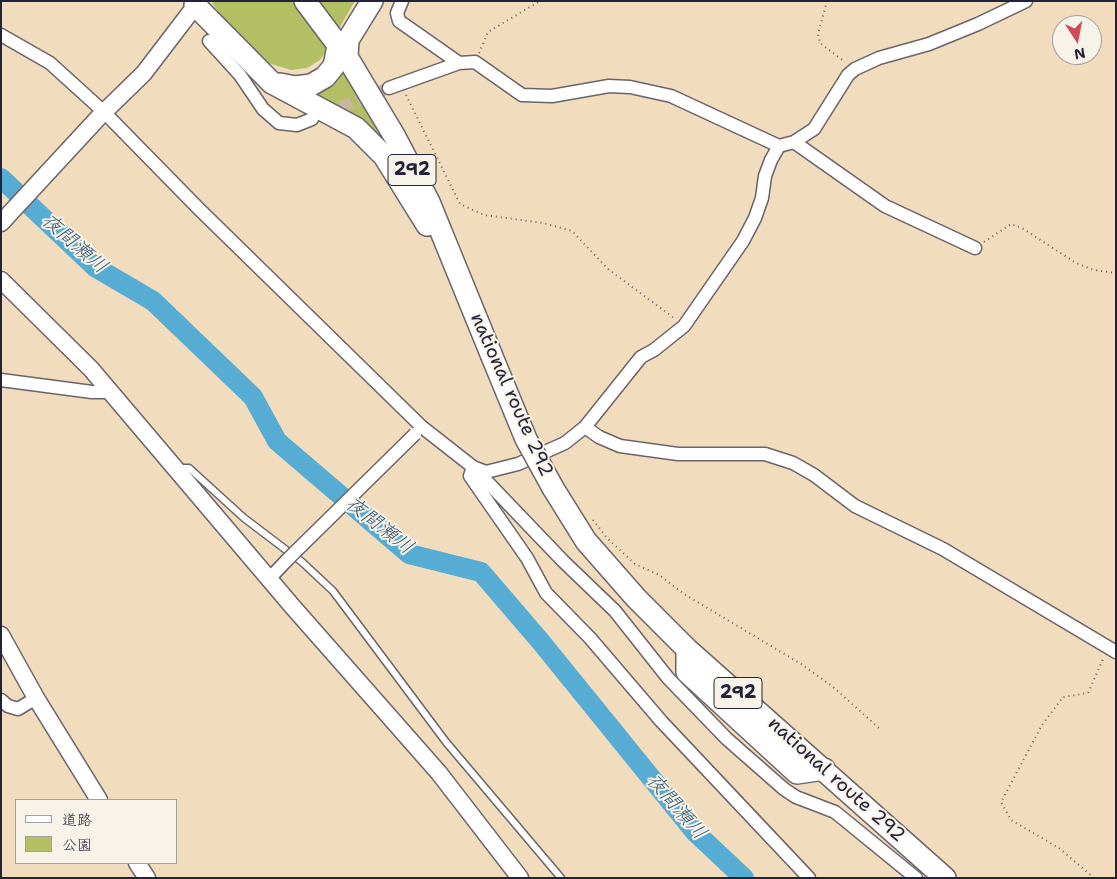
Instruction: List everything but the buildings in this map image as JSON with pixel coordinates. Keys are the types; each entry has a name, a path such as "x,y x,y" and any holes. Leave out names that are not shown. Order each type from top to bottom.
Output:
{"highway":[{"name":"national route 292","path":"305,1 342,51 396,138 425,194 526,439 553,488 586,541 636,598 687,649 945,878"},
{"path":"272,83 295,87 311,85 325,77 334,66 372,1"},
{"path":"197,3 272,83 356,128 384,156 460,278"}],"street":[{"path":"402,1 397,13 398,21 458,63"},
{"path":"395,86 458,63 475,62 522,95 552,96 609,86 630,87 671,96 780,146 794,142 814,128 848,75 855,69 879,58 929,44 970,28 1026,1"},
{"path":"1,223 101,115 144,73 197,3"},
{"path":"1,35 50,63 101,115 248,254 418,430 473,467 563,561 615,611 668,678 727,739 784,789 796,797 835,812 916,878"},
{"path":"209,41 240,75 263,109 279,122 297,125 312,119"},
{"path":"794,142 886,206 975,248"},
{"path":"473,467 486,472 518,464 565,443 585,426 641,357 654,350 684,326 742,241 755,218 762,198 765,176 771,160 780,146"},
{"path":"1,280 91,369 111,392 439,773 520,878"},
{"path":"1,380 92,392 111,392"},
{"path":"585,426 599,437 620,446 678,454 765,454 794,463 814,475 854,506 943,549 1064,623 1112,649"},
{"path":"270,578 418,430"},
{"path":"473,467 470,476 527,558 546,593 590,638 661,721 809,878"},
{"path":"1,635 36,698 98,799"},
{"path":"1,700 8,706 18,709 36,698"},
{"path":"138,864 147,878"}],"lane":[{"path":"177,469 189,468 244,518 302,562 333,591 446,742 561,878"}],"path":[{"path":"475,62 488,32 540,1"},
{"path":"827,1 818,34 820,43 855,69"},
{"path":"395,86 460,204 484,215 544,223 572,231 608,269 684,326"},
{"path":"975,248 1011,224 1022,228 1076,263 1094,270 1116,273"},
{"path":"592,518 607,538 635,564 659,575 684,594 801,664 832,686 880,729"},
{"path":"1094,878 1059,848 1011,820 1001,802 1042,725 1063,697 1088,693 1112,649"}],"green space":[{"path":"214,1 294,1 323,36 326,51 320,60 307,68 291,70 268,63 244,46 212,3"},
{"path":"314,1 355,1 337,32"},
{"path":"339,62 399,161 297,90"}],"waterway":[{"name":"夜間瀬川","path":"1,178 95,267 153,301 253,397 277,441 409,554 481,572 541,642 695,832 744,878"}],"tunnel":[{"path":"324,114 389,88"}]}
